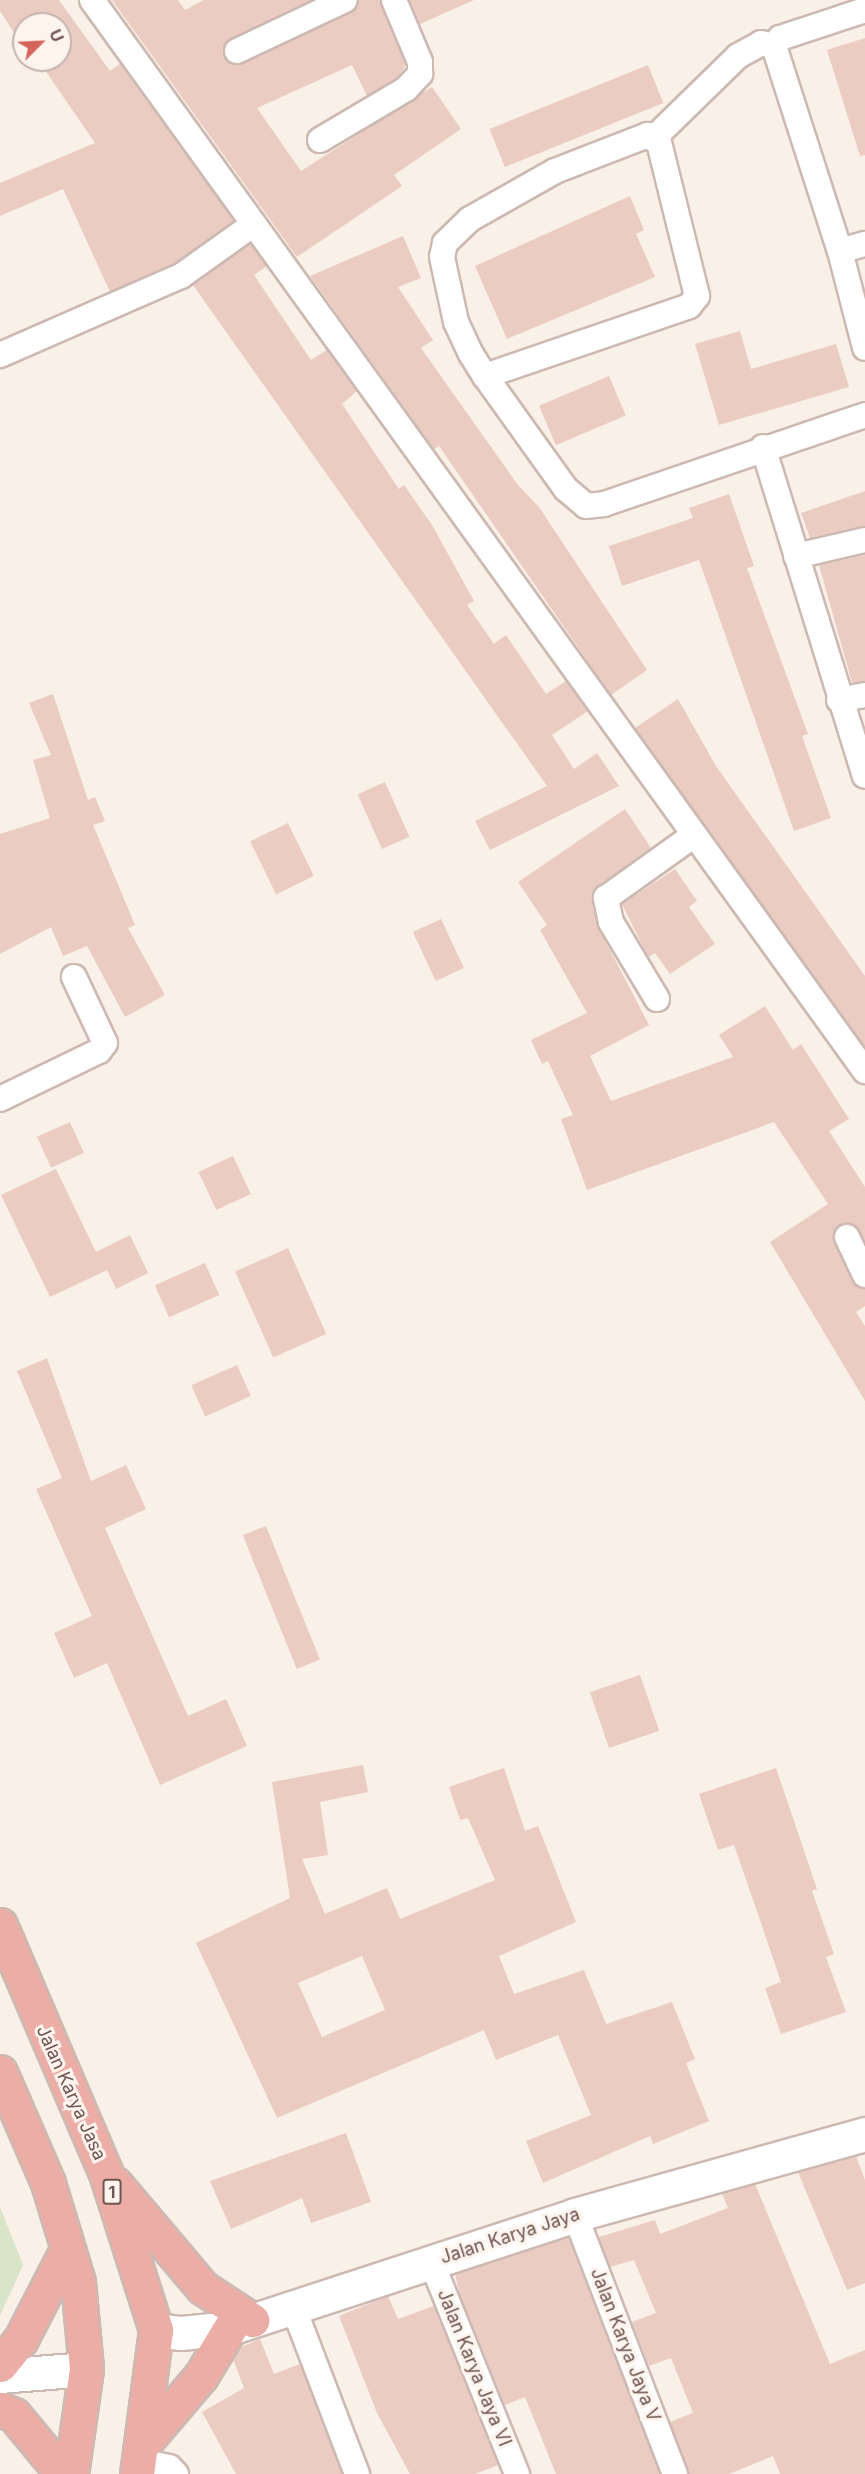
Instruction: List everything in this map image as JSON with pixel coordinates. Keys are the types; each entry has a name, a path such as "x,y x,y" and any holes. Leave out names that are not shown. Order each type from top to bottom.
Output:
{"highway":[{"name":"Jalan Karya Jasa","path":"0,1925 106,2174 156,2330 139,2460"},
{"path":"0,2072 48,2183 68,2250 84,2320 86,2369 71,2474"},
{"path":"106,2174 203,2288 241,2324 139,2460"},
{"path":"0,2365 21,2339 68,2250"},
{"path":"0,2409 14,2415 63,2474"}],"main road":[{"name":"Jalan Karya Jaya","path":"156,2330 182,2333 241,2324 294,2309 431,2261 575,2215 865,2134"},
{"path":"0,2376 86,2369"}],"street":[{"path":"92,0 251,226 865,1071"},
{"path":"237,51 345,0"},
{"path":"320,140 406,89 420,74 420,62 394,0"},
{"path":"774,46 780,38 865,10"},
{"path":"655,137 738,56 761,43 774,46"},
{"path":"774,46 840,251 865,348"},
{"path":"655,137 648,135 555,171 470,219 445,243 441,269 456,322 485,376 566,489 586,506 865,415"},
{"path":"485,376 689,306 697,296 655,137"},
{"path":"0,355 181,276 251,226"},
{"path":"840,251 865,244"},
{"path":"763,447 839,700 865,776"},
{"path":"796,556 865,540"},
{"path":"839,700 865,695"},
{"path":"657,999 611,922 606,898 694,835"},
{"path":"0,1099 99,1051 105,1043 74,977"},
{"path":"847,1237 865,1275"},
{"name":"Jalan Karya Jaya V","path":"575,2215 675,2474"},
{"name":"Jalan Karya Jaya VI","path":"431,2261 518,2474"},
{"path":"294,2309 357,2474"},
{"path":"139,2460 169,2467 176,2474"}],"green space":[{"path":"0,2207 23,2265 0,2316"}],"building":[{"path":"0,0 59,0 68,12 12,12 12,30 0,11"},
{"path":"112,0 178,0 185,10 204,0 312,0 226,42 224,58 236,65 351,13 359,0 380,0 406,65 397,78 367,96 352,65 257,108 301,171 432,87 461,129 394,175 402,186 297,257"},
{"path":"409,0 474,0 420,24"},
{"path":"72,18 110,71 120,64 234,221 174,264 110,292 63,189 0,216 0,183 95,143 46,72 72,72"},
{"path":"865,38 865,155 860,156 827,50"},
{"path":"648,65 663,103 505,167 489,129"},
{"path":"630,196 644,230 636,234 655,277 507,339 475,266"},
{"path":"403,236 421,278 398,287 433,340 421,348 518,485 539,507 647,670 611,695 439,446 434,449 310,276"},
{"path":"250,244 267,266 254,275 311,360 327,350 357,391 342,404 399,489 404,485 432,525 474,601 467,605 494,644 506,635 546,694 566,681 588,711 552,735 574,769 597,753 619,786 490,850 475,821 547,786 193,285"},
{"path":"740,331 751,369 836,344 849,387 719,425 695,344"},
{"path":"609,376 626,416 556,445 539,406"},
{"path":"865,491 865,526 810,538 801,513"},
{"path":"729,494 754,566 747,568 808,734 802,736 831,818 794,831 699,560 622,586 609,546 693,518 689,508"},
{"path":"865,555 865,681 852,683 819,565"},
{"path":"53,694 88,800 95,797 105,821 93,825 135,925 128,928 165,995 125,1017 87,946 63,956 51,927 0,954 0,834 50,818 33,760 51,755 29,703"},
{"path":"678,699 716,766 865,976 865,1047 635,728"},
{"path":"385,782 409,837 382,849 358,794"},
{"path":"625,809 651,848 598,886 592,901 599,929 649,1025 590,1056 611,1101 733,1057 719,1035 765,1006 793,1050 801,1044 849,1119 829,1131 865,1187 865,1242 849,1223 836,1228 833,1236 852,1281 865,1289 865,1306 856,1312 865,1326 865,1401 770,1242 828,1204 774,1122 587,1190 561,1119 573,1115 548,1061 542,1064 531,1040 587,1013 540,930 547,925 518,882"},
{"path":"288,823 314,876 276,894 250,841"},
{"path":"675,869 697,901 689,907 715,944 670,974 655,953 648,957 622,904"},
{"path":"441,919 464,968 436,981 413,932"},
{"path":"70,1122 84,1153 51,1168 37,1137"},
{"path":"233,1156 251,1194 216,1210 199,1172"},
{"path":"56,1169 96,1252 130,1235 148,1273 116,1289 107,1270 50,1297 1,1195"},
{"path":"288,1248 326,1334 273,1357 235,1272"},
{"path":"205,1263 219,1295 169,1317 155,1285"},
{"path":"47,1358 91,1481 126,1465 146,1509 105,1528 188,1716 226,1699 247,1746 160,1785 107,1663 74,1678 54,1633 92,1616 36,1489 62,1478 17,1371"},
{"path":"237,1365 251,1396 205,1416 191,1385"},
{"path":"266,1526 320,1660 297,1669 243,1535"},
{"path":"640,1675 659,1731 609,1748 590,1692"},
{"path":"363,1765 368,1792 320,1802 328,1855 302,1859 325,1914 387,1888 400,1919 495,1880 468,1818 460,1820 449,1787 504,1768 525,1831 538,1826 576,1922 499,1956 514,1994 584,1970 606,2024 672,2002 695,2059 686,2063 709,2121 653,2144 650,2136 543,2183 526,2141 591,2115 558,2035 496,2060 484,2030 277,2118 196,1943 290,1898 272,1782","holes":["362,1956 385,2010 322,2037 298,1983"]},
{"path":"776,1768 817,1889 812,1891 834,1954 826,1957 846,2012 781,2034 765,1988 781,1982 760,1920 734,1845 718,1850 699,1794"},
{"path":"346,2133 371,2202 311,2223 302,2198 231,2229 210,2181"},
{"path":"856,2156 865,2180 865,2283 847,2290 798,2172"},
{"path":"755,2184 830,2364 865,2350 865,2474 780,2474 773,2456 729,2474 689,2474 670,2422 693,2413 671,2358 649,2366 632,2322 656,2313 634,2260 610,2267 599,2237 655,2220 660,2234 728,2208 722,2193"},
{"path":"568,2237 660,2474 556,2474 525,2397 505,2405 460,2296 455,2274"},
{"path":"388,2296 398,2319 434,2306 498,2465 475,2474 410,2474 377,2413 339,2316"},
{"path":"260,2339 274,2374 300,2364 342,2474 236,2474 202,2412 244,2388 233,2359 241,2347"}]}
